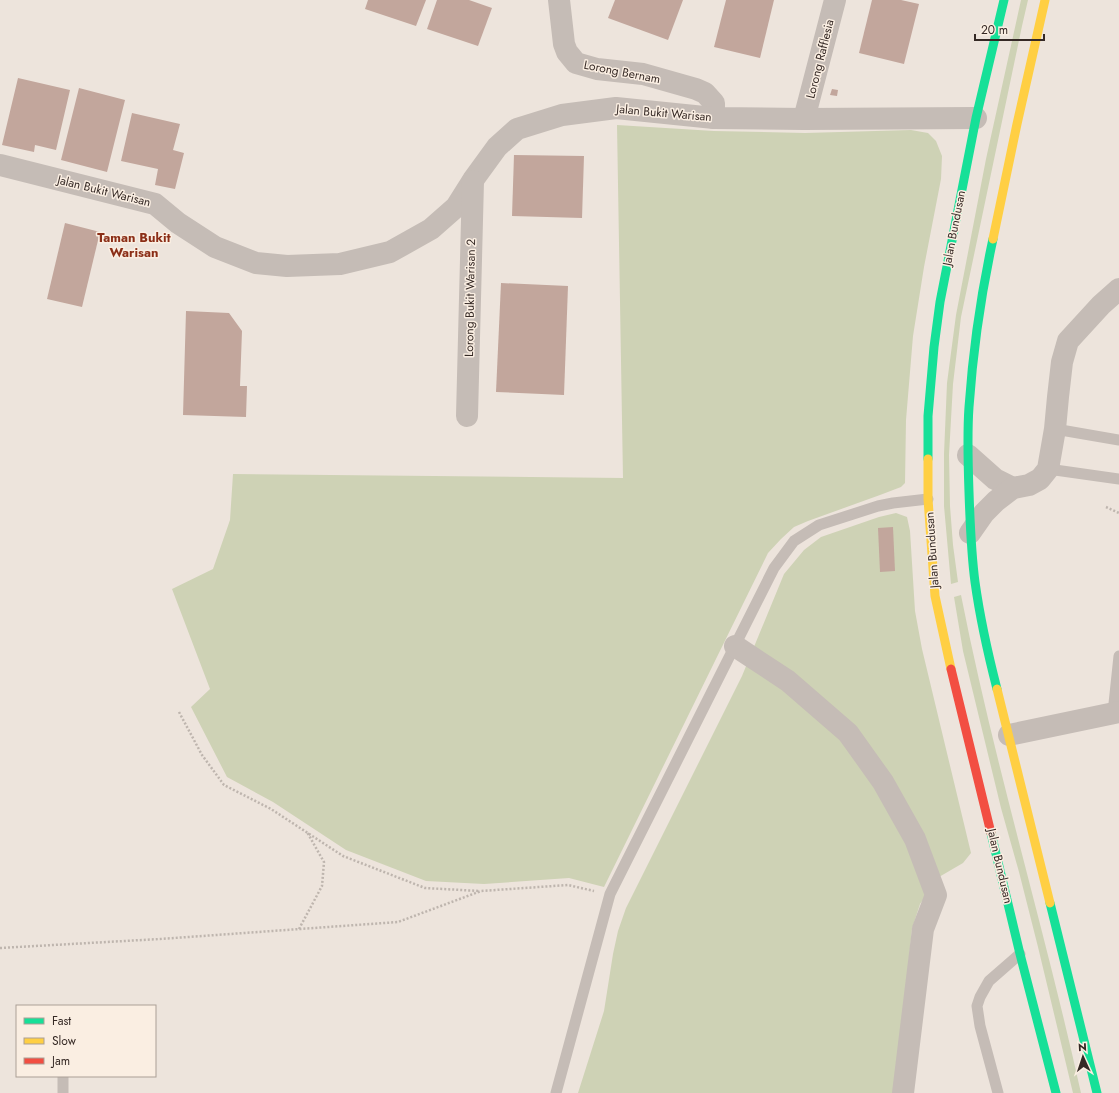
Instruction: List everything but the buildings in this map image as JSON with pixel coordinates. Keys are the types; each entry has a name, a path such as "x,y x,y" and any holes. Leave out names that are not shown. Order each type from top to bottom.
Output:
{"main road":[{"name":"Jalan Bundusan","path":"1004,0 976,118 940,302 934,347 928,416 928,499 935,596 946,650 1020,954 1056,1093"},
{"path":"1045,0 984,281 975,346 969,407 968,456 970,533 975,583 985,641 1097,1093"}],"street":[{"name":"Lorong Bernam","path":"559,0 566,52 576,63 597,69 643,74 696,89 705,93 714,103 714,118"},
{"name":"Lorong Rafflesia","path":"804,119 835,0"},
{"name":"Jalan Bukit Warisan","path":"0,165 155,204 178,223 215,247 256,263 287,266 340,264 390,252 431,229 456,207 497,147 517,129 562,115 616,108 714,118 976,118"},
{"name":"Lorong Bukit Warisan 2","path":"467,416 473,180"},
{"path":"970,533 984,513 996,501 1013,488 1029,485 1040,479 1048,469 1055,429 1062,362 1068,341 1100,305 1119,289"},
{"path":"968,456 995,479 1013,488"},
{"path":"735,646 788,682 848,733 883,782 915,840 936,895 923,929 903,1093"},
{"path":"1009,735 1116,713"}],"lane":[{"path":"1055,429 1119,440"},
{"path":"1048,469 1119,479"},
{"path":"556,1093 610,894 774,568 794,541 819,525 878,506 928,499"},
{"path":"1116,713 1119,656"},
{"path":"998,1093 980,1026 977,1006 989,981 1020,954"},
{"path":"63,1077 63,1093"}],"path":[{"path":"1106,507 1119,513"},
{"path":"179,712 202,755 224,785 271,809 343,856 425,888 481,891 568,885 610,894"},
{"path":"299,929 322,886 324,862 306,832"},
{"path":"0,948 160,939 398,922 481,891"}],"green space":[{"path":"1021,0 1028,0 961,317 953,384 949,455 950,506 958,582 951,584 944,506 944,454 947,383 956,315 986,159"},
{"path":"617,125 714,131 805,133 911,130 928,133 936,141 942,156 941,179 924,267 913,336 906,420 905,483 901,487 794,527 768,553 604,887 569,878 484,884 426,881 346,850 273,802 227,777 191,707 210,689 172,589 213,569 230,520 233,474 623,478"},
{"path":"896,513 907,517 910,531 915,611 922,649 971,853 963,863 939,877 920,904 912,929 895,1093 578,1093 604,1011 613,954 618,931 626,908 742,676 784,574 804,550 821,537 879,517"},
{"path":"961,595 988,720 1067,1031 1081,1093 1073,1093 1038,947 1001,808 963,651 954,597"}],"traffic: fast":[{"path":"928,459 928,416 934,347 940,302 976,118 1004,0"},
{"path":"993,239 981,301 975,343 969,407 968,449 969,503 975,582 984,636 997,689"},
{"path":"991,833 1020,954 1056,1093"},
{"path":"1050,903 1097,1093"}],"traffic: slow":[{"path":"993,239 1045,0"},
{"path":"928,459 928,499 935,596 951,669"},
{"path":"997,689 1050,903"}],"traffic: jam":[{"path":"951,669 991,833"}],"district":[{"name":"Taman Bukit Warisan","path":"134,244"}]}
